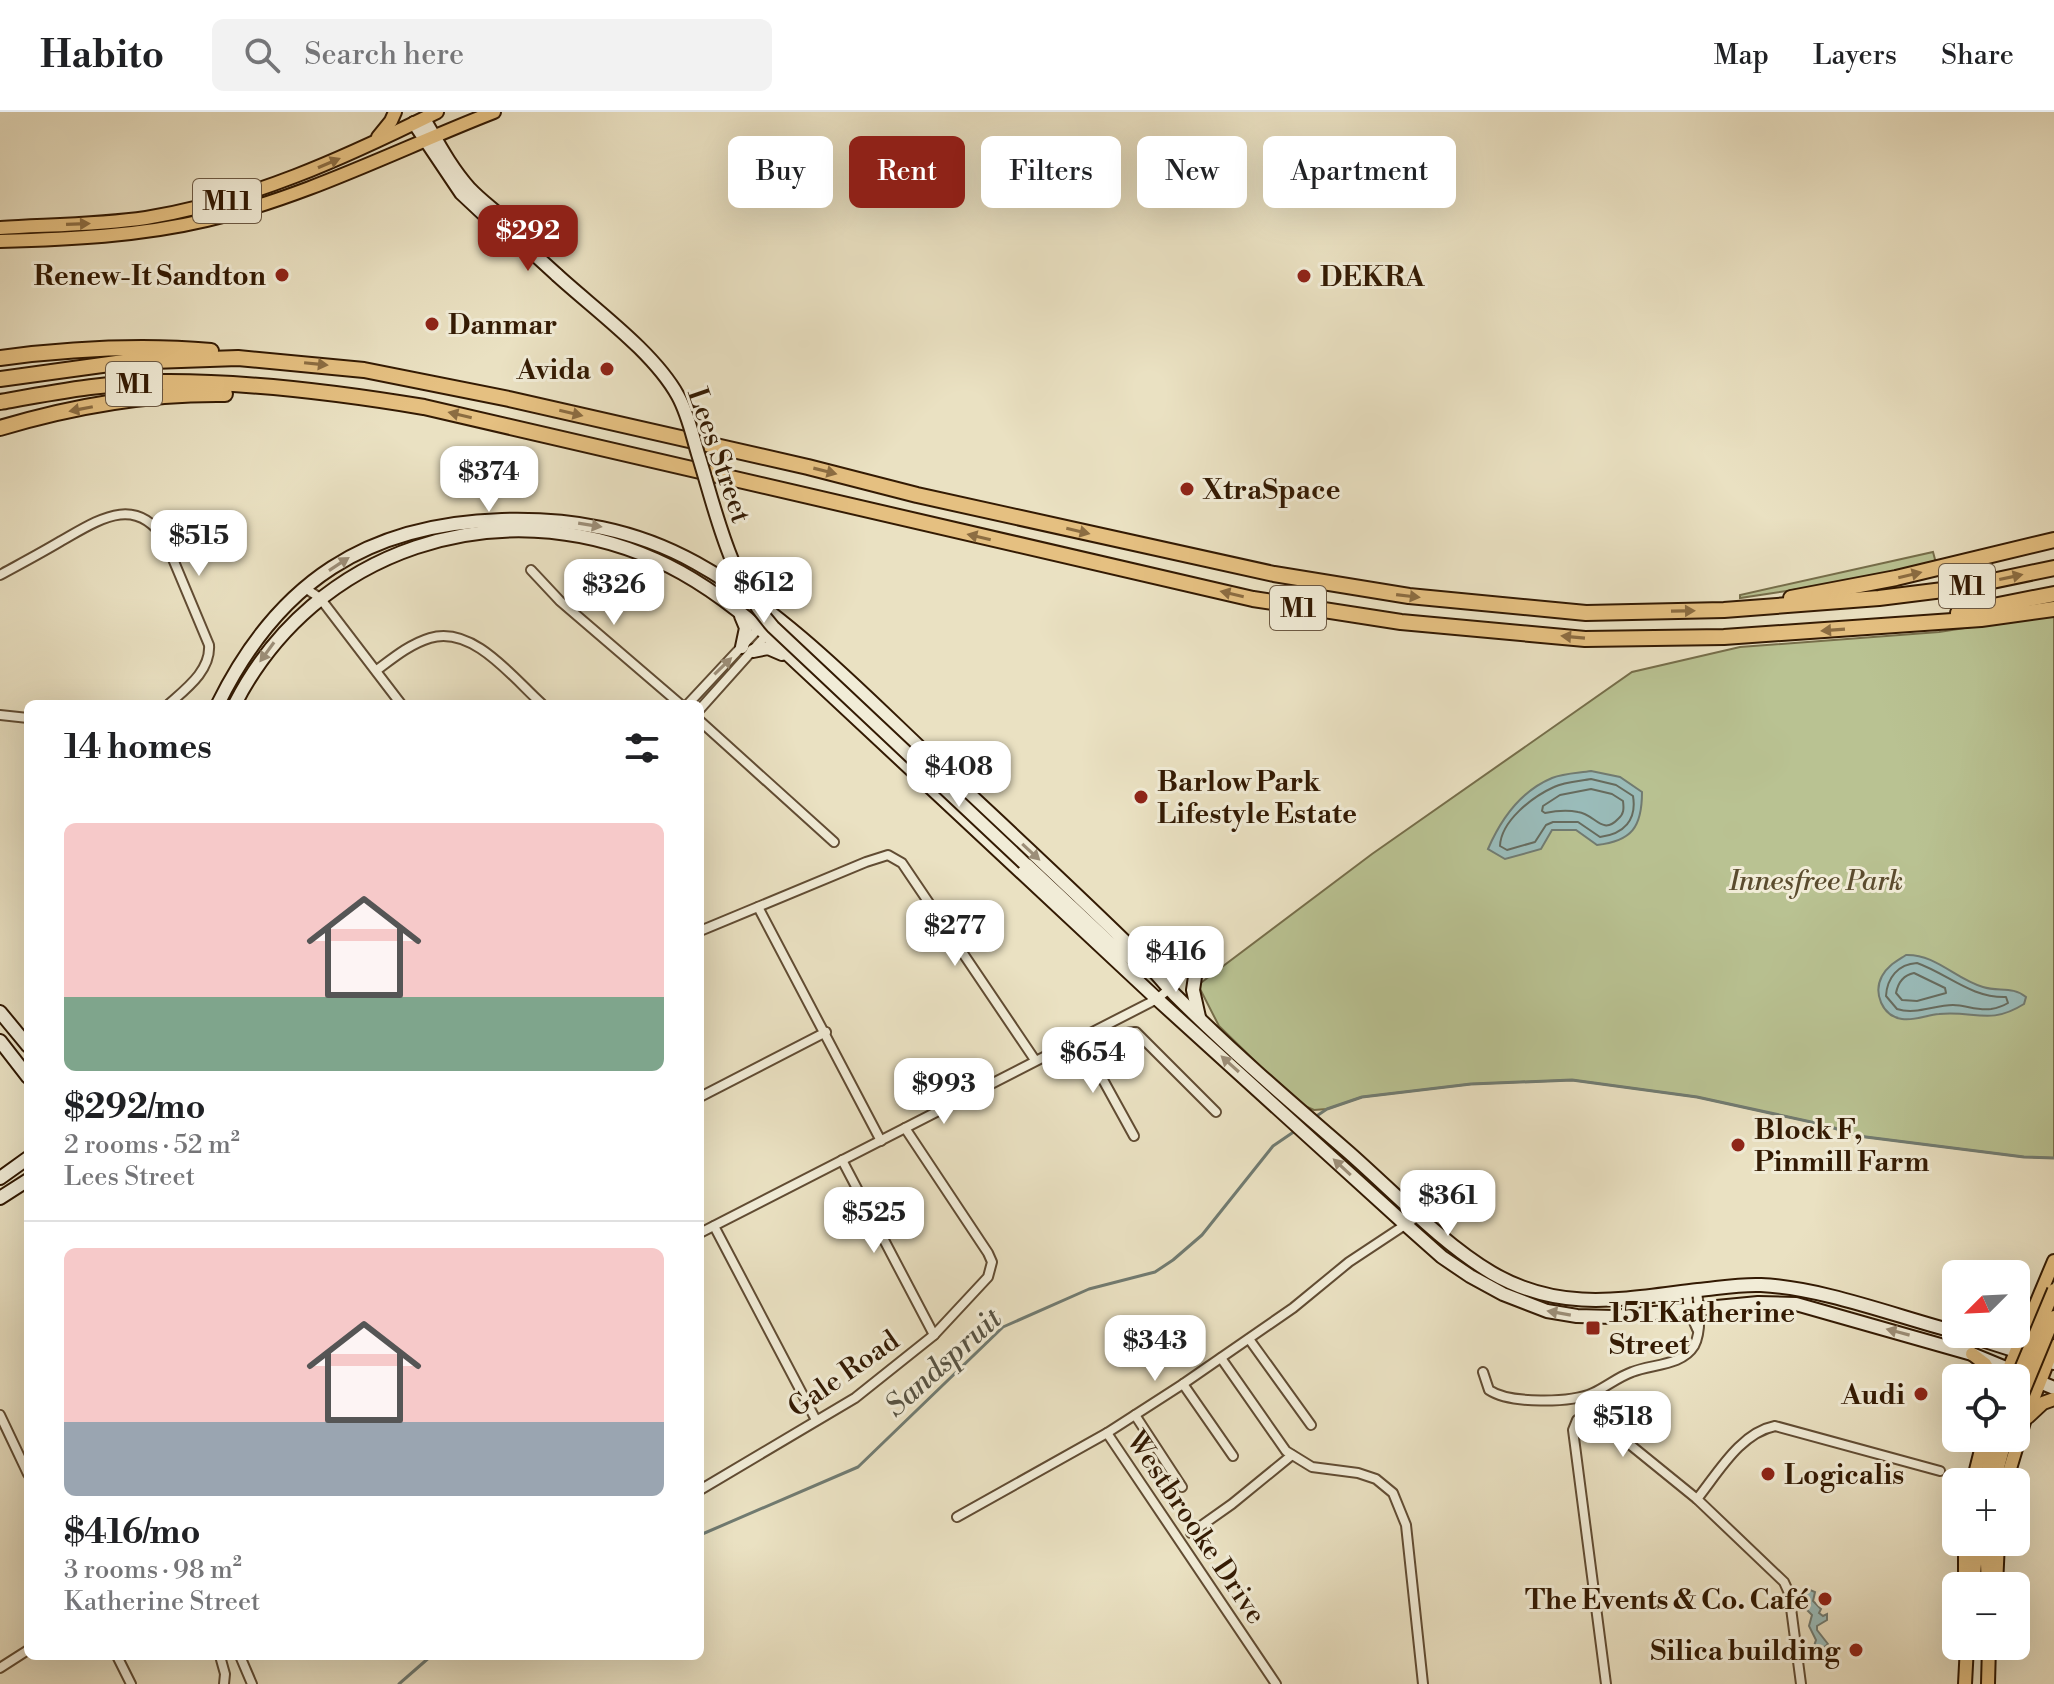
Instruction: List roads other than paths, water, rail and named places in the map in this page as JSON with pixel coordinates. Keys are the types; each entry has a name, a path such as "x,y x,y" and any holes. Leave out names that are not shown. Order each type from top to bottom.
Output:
{"highway":[{"path":"0,358 157,348 215,352 238,358"},
{"name":"M1","path":"0,379 124,362 238,358 316,364 443,384 1180,554 1361,590 1586,613 1724,610 1932,591 2054,568"},
{"name":"M1","path":"0,402 75,389 167,382 322,391 424,407 908,521 1304,609 1401,622 1585,639 1724,637 1910,623 2054,594"},
{"path":"0,428 31,419 161,395 252,393 269,387"},
{"path":"1724,610 1896,578 2054,540"},
{"path":"1910,623 1981,619 2054,609"}],"main road":[{"path":"369,144 387,128 395,112"},
{"name":"M11","path":"0,228 105,223 192,209 264,190 369,144 417,116 437,112"},
{"name":"M11","path":"0,241 118,235 208,220 277,199 494,112"},
{"name":"Lees Street","path":"417,116 449,178 468,201 508,237 523,244 649,358 676,393 687,416 730,557 742,583 773,627 1109,942 1169,989"},
{"path":"220,700 243,657 259,635 305,588 370,545 423,527 482,520 558,520 593,525 649,541 713,573 772,615 861,692 1158,973 1169,989 1293,1112 1309,1136 1442,1257 1470,1276 1503,1294 1547,1311 1577,1316 1613,1317 1758,1303 1796,1304 1972,1354 1990,1364"},
{"path":"237,700 274,642 297,617 351,575 405,550 454,537 511,531 569,535 655,559 702,585 763,631 1157,999 1293,1112 1323,1130 1491,1272 1525,1289 1573,1301 1607,1301 1747,1285 1796,1289 1942,1328"},
{"path":"738,612 746,628 748,649 773,649 798,663"},
{"path":"1196,970 1193,990 1199,1017"},
{"path":"0,1012 24,1041"},
{"path":"0,1041 24,1072"},
{"path":"0,1178 24,1161"},
{"path":"0,1198 24,1183"},
{"path":"2030,1319 2054,1261"},
{"path":"2023,1364 2054,1290"},
{"path":"2030,1375 2054,1317"},
{"path":"2030,1407 2051,1362 2054,1346"},
{"path":"2010,1348 2051,1362"},
{"path":"2011,1364 2017,1350"},
{"path":"1972,1354 1985,1364"},
{"path":"2030,1379 2054,1388"},
{"path":"2030,1416 2043,1403 2054,1399"},
{"path":"1980,1556 1984,1572"},
{"path":"1977,1572 1982,1556"},
{"path":"1965,1660 1965,1684"},
{"path":"1988,1684 1989,1660"}],"street":[{"path":"0,575 104,517 126,514 144,519 165,540 209,645 208,661 174,700"},
{"path":"531,570 560,601 675,700"},
{"path":"305,588 320,598 398,700"},
{"path":"704,704 763,631 772,615"},
{"path":"377,670 418,642 450,636 476,646 537,700"},
{"path":"692,700 748,649"},
{"path":"182,700 186,689"},
{"path":"0,715 24,718"},
{"path":"704,725 834,842"},
{"path":"704,929 883,856 894,857 906,867 1035,1060"},
{"path":"758,907 881,1141"},
{"path":"704,1231 1157,999 1169,989"},
{"path":"704,1095 826,1032"},
{"path":"1093,1061 1113,1040 1127,1032 1136,1032 1216,1112"},
{"path":"1080,1038 1134,1136"},
{"name":"Gale Road","path":"704,1488 855,1398 934,1335 984,1282 992,1262 988,1253 905,1128"},
{"path":"842,1160 934,1335"},
{"name":"Westbrooke Drive","path":"1276,1684 1107,1433 1249,1339 1349,1262 1420,1215"},
{"path":"714,1226 816,1420"},
{"path":"1483,1372 1489,1390 1500,1396 1535,1400 1585,1396 1634,1371 1668,1363 1684,1355 1694,1345 1697,1330 1692,1291"},
{"path":"1249,1339 1311,1425"},
{"path":"1221,1358 1272,1433 1292,1455 1312,1467 1358,1473 1376,1479 1388,1487 1399,1504 1406,1525 1423,1684"},
{"path":"1183,1384 1233,1456"},
{"path":"1606,1684 1574,1423 1586,1414 1596,1417 1697,1499 1784,1582 1789,1593 1801,1684"},
{"path":"0,1415 24,1466"},
{"path":"1135,1415 1182,1487"},
{"path":"1697,1499 1745,1442 1760,1431 1775,1426 1940,1471"},
{"path":"957,1517 1107,1433"},
{"path":"1191,1533 1292,1455"},
{"path":"0,1668 24,1653"},
{"path":"119,1660 131,1684"},
{"path":"221,1660 224,1684"},
{"path":"242,1660 252,1684"}],"water":[{"path":"1591,771 1620,777 1642,792 1637,823 1627,836 1597,845 1576,830 1552,830 1541,849 1505,859 1488,849 1506,817 1531,790 1557,776"},
{"path":"1906,955 1927,958 1983,987 2021,994 2026,997 2024,1004 2012,1011 1991,1016 1951,1013 1912,1019 1895,1017 1881,1003 1879,983 1887,969"},
{"path":"1810,1590 1815,1592 1813,1601 1821,1609 1819,1613 1823,1616 1827,1614 1827,1620 1817,1626 1817,1630 1828,1644 1817,1653 1813,1649 1816,1640 1809,1626 1812,1615 1806,1609 1802,1595"}],"waterway":[{"path":"1315,1117 1327,1109 1362,1097 1471,1084 1572,1080 1697,1097 1825,1125 1858,1136 2054,1158"},
{"name":"Sandspruit","path":"704,1533 858,1467 1003,1327 1089,1289 1155,1272 1173,1260 1202,1235 1273,1146 1295,1131"},
{"name":"Sandspruit","path":"399,1684 426,1660"}],"place":[{"name":"Renew-It Sandton","path":"282,275"},
{"name":"DEKRA","path":"1304,276"},
{"name":"Danmar","path":"432,324"},
{"name":"Avida","path":"607,369"},
{"name":"XtraSpace","path":"1187,489"},
{"name":"Barlow Park Lifestyle Estate","path":"1141,797"},
{"name":"Block F, Pinmill Farm","path":"1738,1145"},
{"name":"151 Katherine Street","path":"1593,1328"},
{"name":"Audi","path":"1921,1394"},
{"name":"Logicalis","path":"1768,1474"},
{"name":"The Events & Co. Café","path":"1825,1599"},
{"name":"Silica building","path":"1856,1650"}],"park label":[{"name":"Innesfree Park","path":"1816,880"}]}
